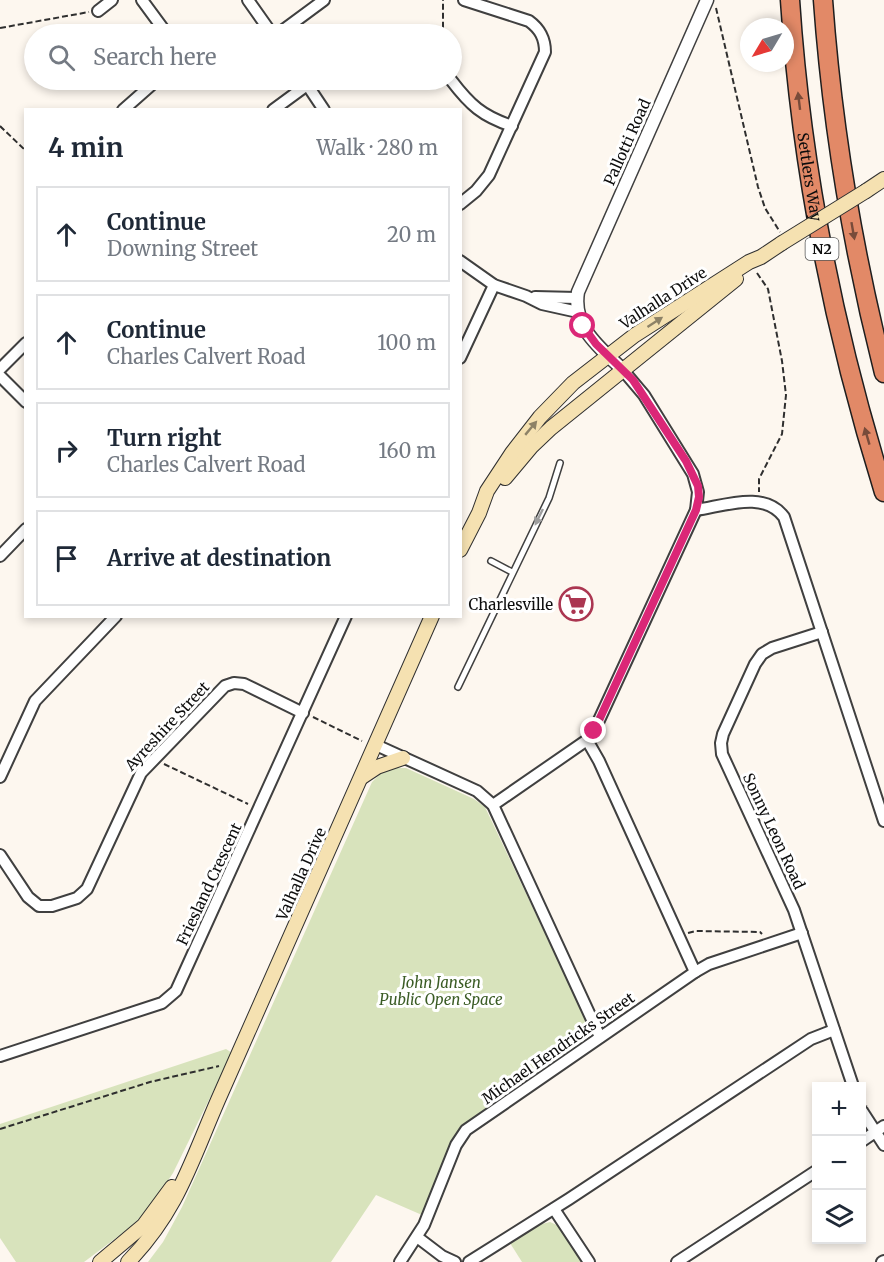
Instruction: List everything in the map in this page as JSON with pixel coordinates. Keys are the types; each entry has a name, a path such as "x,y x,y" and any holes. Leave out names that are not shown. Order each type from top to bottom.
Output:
{"highway":[{"name":"Settlers Way","path":"790,0 801,120 820,241 849,370 884,492"},
{"name":"N2","path":"823,0 831,91 844,174 862,279 884,373"},
{"path":"832,0 835,53 845,142 844,174"}],"main road":[{"name":"Valhalla Drive","path":"479,513 505,477 531,447 622,369 752,267 782,239 884,179"},
{"name":"Valhalla Drive","path":"462,546 479,513 487,491 524,436 573,383 635,335 739,268 761,257"},
{"name":"Valhalla Drive","path":"128,1262 143,1246 176,1199 189,1173 199,1145 431,618"},
{"path":"361,778 377,767 403,758"},
{"name":"Valhalla Drive","path":"100,1262 144,1225 168,1196 199,1145"}],"street":[{"path":"98,11 112,0"},
{"path":"142,0 160,24"},
{"path":"248,0 265,24"},
{"path":"292,24 324,0"},
{"path":"462,202 482,185 512,126 545,52 542,34 529,21 464,0"},
{"name":"Pallotti Road","path":"577,298 581,282 711,1"},
{"path":"125,108 146,90"},
{"path":"275,108 296,90"},
{"path":"310,90 323,108"},
{"path":"459,90 482,114 512,126"},
{"path":"462,262 494,285 542,304 578,312"},
{"path":"462,354 494,285"},
{"path":"493,805 587,740 597,726 696,510 698,492 693,474 644,395 590,337 583,326 578,312 577,298 526,296"},
{"path":"0,369 24,345"},
{"path":"0,376 24,400"},
{"path":"696,510 759,501 773,506 784,517 884,821"},
{"path":"0,556 24,531"},
{"path":"0,777 35,701 114,618"},
{"name":"Friesland Crescent","path":"0,1056 162,1003 176,991 345,618"},
{"name":"Sonny Leon Road","path":"822,632 772,648 758,658 721,743 722,754 802,933 851,1082"},
{"name":"Ayreshire Street","path":"0,855 28,897 39,906 52,906 77,898 87,889 141,773 225,686 234,683 244,684 303,713"},
{"path":"587,740 599,761 695,972"},
{"path":"376,745 477,791 493,805 600,1037"},
{"name":"Michael Hendricks Street","path":"399,1262 427,1218 458,1140 466,1130 695,972 709,964 802,933"},
{"path":"469,1262 554,1209 811,1039 834,1030"},
{"path":"866,1116 880,1129 884,1145"},
{"path":"866,1138 880,1129"},
{"path":"677,1262 812,1174"},
{"path":"554,1209 589,1262"},
{"path":"417,1237 442,1256 455,1262"}],"lane":[{"path":"458,687 549,498 560,463"},
{"path":"491,561 512,572"}],"path":[{"path":"443,0 443,24"},
{"path":"711,1 758,186 765,208 782,239"},
{"path":"0,28 98,11"},
{"path":"0,126 24,149"},
{"path":"757,273 768,289 786,395 782,434 759,479 759,501"},
{"path":"303,713 362,741"},
{"path":"154,759 259,809"},
{"path":"678,936 696,931 760,932 768,944"},
{"path":"0,1129 150,1082 219,1065"}],"green space":[{"name":"John Jansen Public Open Space","path":"395,768 406,768 474,799 485,807 587,1022 587,1036 581,1045 458,1130 422,1215 376,1195 331,1262 148,1262 163,1242 182,1207 372,782 382,772"},
{"path":"226,1049 232,1053 173,1173 148,1210 128,1229 84,1262 16,1262 0,1238 0,1124"},
{"path":"550,1222 559,1226 584,1262 522,1262 510,1243 538,1225"}],"place":[{"name":"Charlesville","path":"576,604"}],"route":[{"path":"583,326 596,344 633,380 644,395 686,461 698,486 699,497 696,510 594,731"}]}
